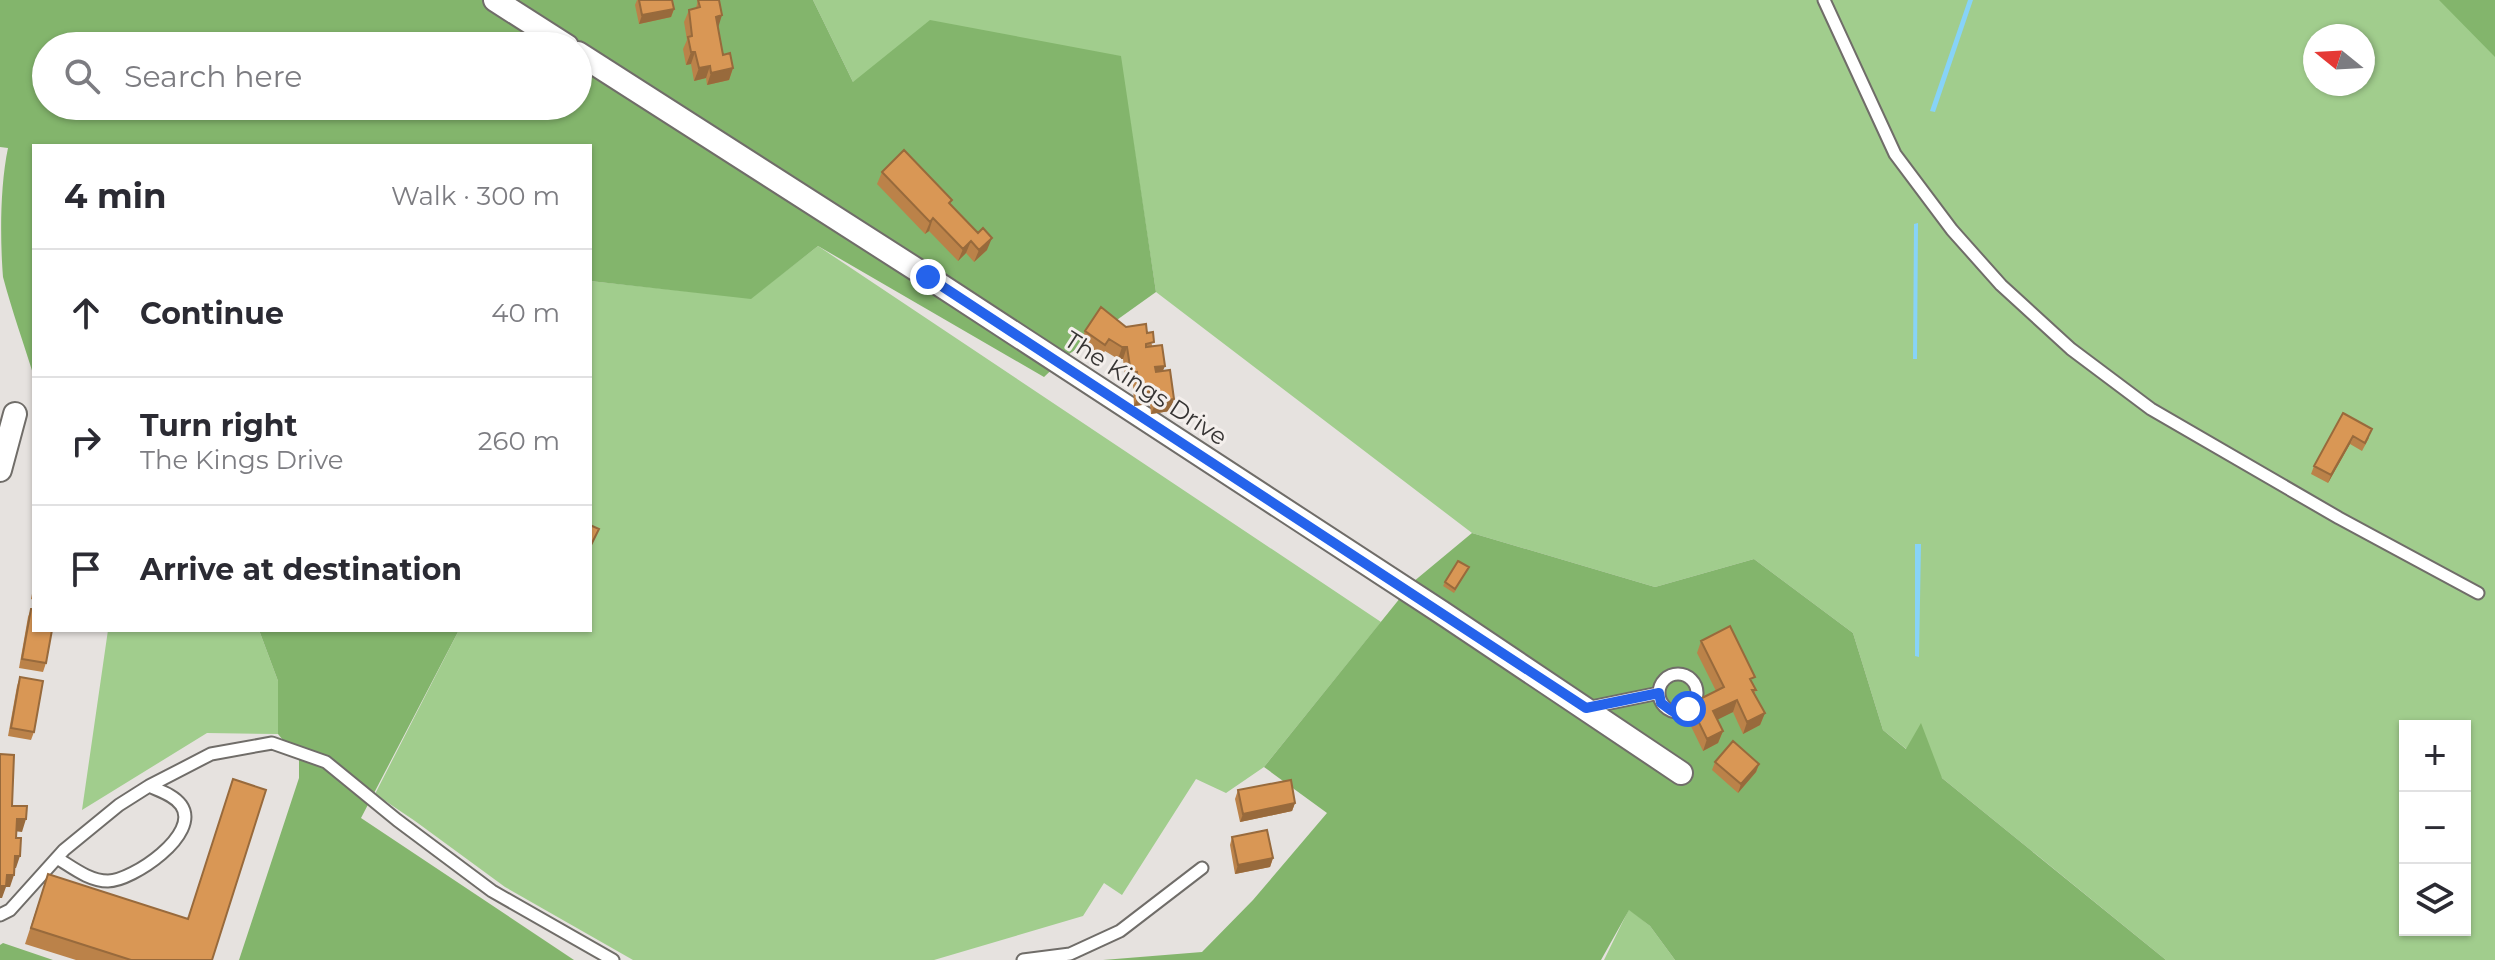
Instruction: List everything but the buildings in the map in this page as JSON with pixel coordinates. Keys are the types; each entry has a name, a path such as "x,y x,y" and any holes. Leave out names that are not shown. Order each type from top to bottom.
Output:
{"street":[{"path":"495,0 545,32"},
{"name":"The Kings Drive","path":"592,62 954,294 1681,773"},
{"path":"0,470 15,414"}],"lane":[{"path":"1824,0 1895,154 1952,230 2001,285 2071,349 2151,409 2339,518 2478,593"},
{"path":"1586,708 1659,693"},
{"path":"0,915 10,910 57,858 119,805 149,786 211,754 272,743 326,762 492,891 613,960"},
{"path":"57,858 81,873 106,881 122,879 155,859 180,835 186,814 181,804 168,794 149,786"},
{"path":"1023,960 1071,957 1120,931 1202,868"}],"green space":[{"path":"0,0 813,0 853,82 930,20 1121,56 1156,292 1065,357 1044,377 818,246 751,299 592,281 592,144 32,144 32,371 3,277 1,212 8,148 0,147"},
{"path":"813,0 2495,0 2495,960 2166,960 1883,730 1853,633 1754,559 1655,587 1472,533 1156,292 1120,56 853,82"},
{"path":"2439,0 2495,0 2495,57"},
{"path":"818,246 1381,622 1264,767 1226,793 1196,779 1122,895 1104,883 1083,916 934,960 633,960 505,887 375,794 458,632 592,632 592,281 751,298"},
{"path":"1472,533 1655,587 1754,559 1853,633 1883,730 1906,749 1921,723 1942,778 2166,960 1675,960 1650,926 1629,910 1601,960 1103,960 1202,952 1253,900 1327,813 1264,767 1413,582"},
{"path":"108,632 260,632 278,681 278,734 207,733 82,810"},
{"path":"260,632 458,632 361,818 574,960 239,960 299,778 299,760 278,734 278,681"},
{"path":"1629,909 1650,926 1675,960 1604,960"},
{"path":"3,943 53,960 0,960 0,945"}],"water":[{"path":"1968,0 1973,0 1935,112 1930,111"},
{"path":"1918,223 1917,359 1913,359 1914,224"},
{"path":"1915,544 1921,544 1919,657 1915,656"}],"route":[{"path":"928,277 1586,708 1659,693 1661,703 1666,708 1678,712 1688,709"}]}
